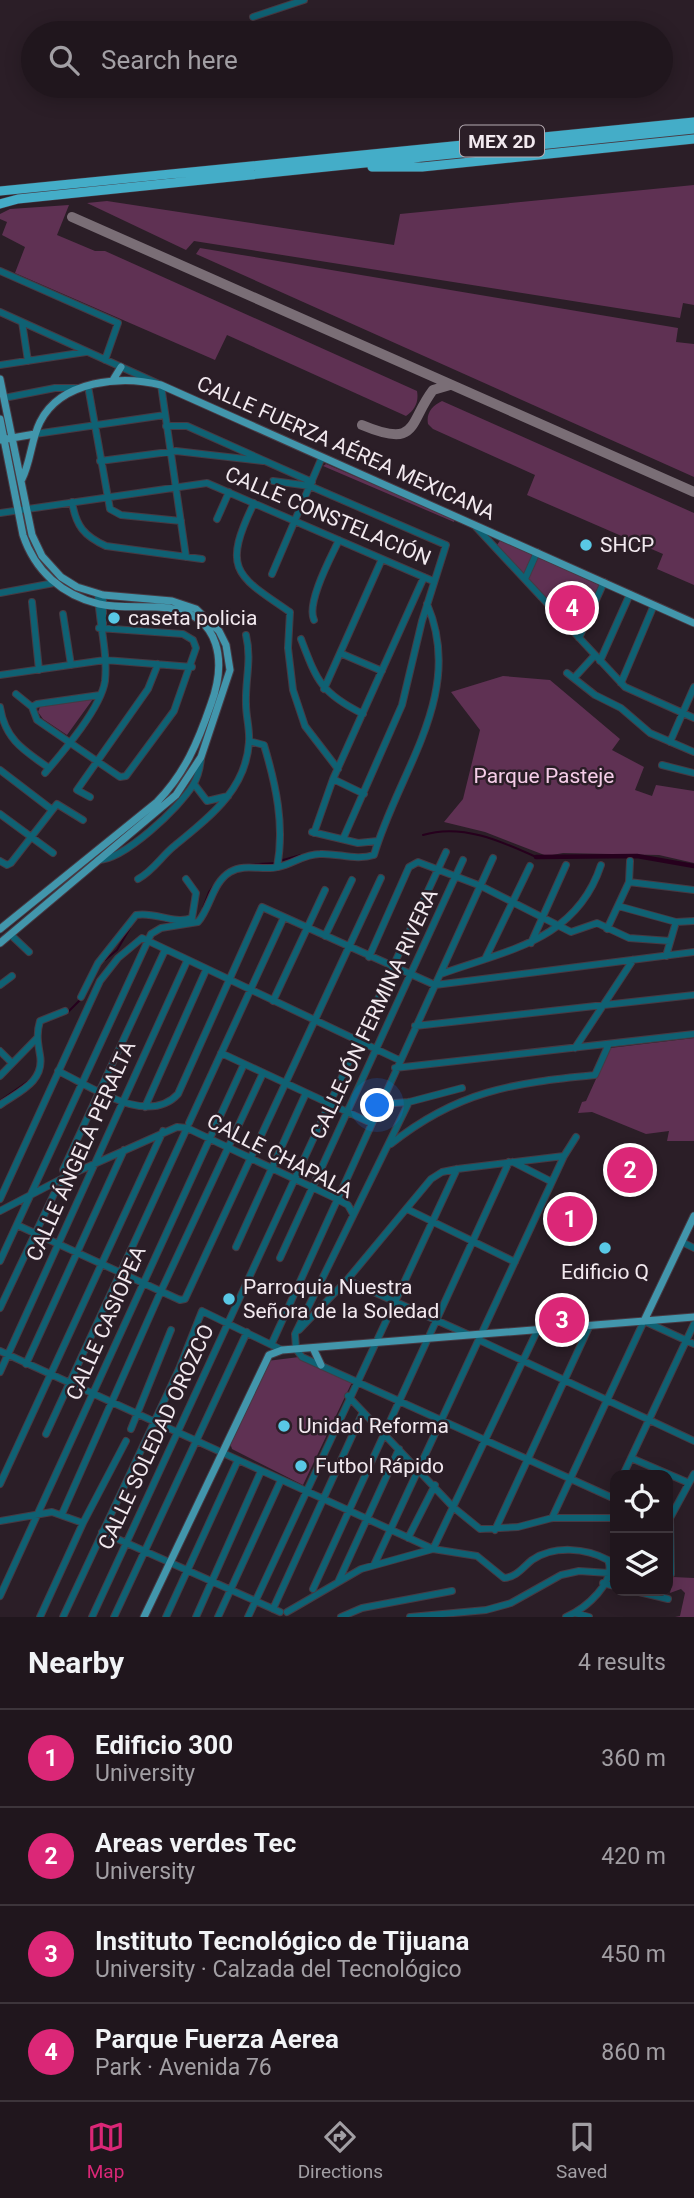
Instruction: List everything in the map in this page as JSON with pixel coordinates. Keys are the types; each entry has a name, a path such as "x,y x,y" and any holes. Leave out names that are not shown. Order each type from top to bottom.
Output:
{"highway":[{"name":"MEX 2D","path":"0,204 18,199 694,122"},
{"name":"MEX 2D","path":"0,191 311,165 338,166 694,129"},
{"path":"338,166 422,167 694,139"},
{"path":"0,198 88,192"}],"main road":[{"path":"113,380 121,367"},
{"path":"0,379 6,439 18,511 30,553 54,583 101,604 172,608 196,619 217,648 221,668 215,694 190,759 167,792 0,929"},
{"name":"CALLE FUERZA AÉREA MEXICANA","path":"22,479 35,434 51,408 85,387 113,380 136,380 161,385 694,623"},
{"path":"0,419 22,479 32,535 41,556 68,582 101,594 187,604 205,615 219,631 226,645 230,670 201,757 176,795 0,943"},
{"path":"6,439 35,434"},
{"path":"647,1322 694,1216"},
{"path":"144,1617 265,1359 282,1350 469,1335 481,1337 538,1329 694,1317"},
{"path":"313,1348 321,1365"}],"street":[{"path":"253,17 303,0"},
{"path":"0,271 119,324 105,360"},
{"path":"0,312 161,385 186,557"},
{"path":"22,322 28,361"},
{"path":"0,365 88,352"},
{"path":"4,398 55,388 85,387 106,496 115,514 181,521"},
{"path":"35,434 165,415"},
{"path":"166,426 187,426 446,545 433,581 402,705 343,839"},
{"path":"100,461 170,451 263,461"},
{"path":"272,574 322,457"},
{"path":"273,481 311,484"},
{"name":"CALLE CONSTELACIÓN","path":"0,513 106,496 207,484 433,581"},
{"path":"216,519 229,492"},
{"path":"72,502 77,525 93,540 120,550 202,559"},
{"path":"254,503 238,535 237,564 241,574 253,587 290,612 288,648 293,690 305,726 338,769"},
{"path":"472,524 621,682 634,692 694,718"},
{"path":"314,620 312,609 339,540"},
{"path":"525,579 537,552"},
{"path":"324,688 382,559"},
{"path":"378,841 358,843 312,832 424,577"},
{"path":"0,593 54,583"},
{"path":"579,638 604,583"},
{"path":"0,707 3,724 13,742 47,771 100,695 105,679 101,594"},
{"path":"574,678 597,658 630,594"},
{"path":"32,601 38,670"},
{"path":"101,604 99,619 102,630"},
{"path":"0,1261 151,934 161,928 195,920 207,911 212,894 230,873 243,868 278,867 313,855 364,858 373,855 430,717 440,642 427,604"},
{"path":"621,682 654,605"},
{"path":"64,614 71,665"},
{"path":"16,694 32,708 37,720 120,777 126,776 174,711 192,667 196,648 189,636 102,630"},
{"path":"138,878 150,873 160,859 229,796 246,760 249,741 246,701 250,651 246,635"},
{"path":"301,639 324,688 335,701 362,714"},
{"path":"340,653 382,671"},
{"path":"0,676 105,660 192,667"},
{"path":"89,797 77,789 148,689 158,664"},
{"path":"567,673 595,695 621,708 644,729 694,752"},
{"path":"670,742 694,687"},
{"path":"32,708 37,704 100,695"},
{"path":"249,741 264,745 275,780 279,826 278,867"},
{"path":"98,860 116,857 163,818 194,784 201,757"},
{"path":"662,765 694,773"},
{"path":"0,771 51,809"},
{"path":"333,779 364,794"},
{"path":"194,784 207,801 229,796"},
{"path":"4,863 59,803 83,820"},
{"path":"0,814 52,853"},
{"name":"CALLE SOLEDAD OROZCO","path":"92,1617 446,852"},
{"path":"272,1343 395,1068 493,858"},
{"name":"CALLEJÓN FERMINA RIVERA","path":"280,1258 463,860"},
{"path":"607,929 629,882 630,861"},
{"path":"369,957 409,867 414,863 456,875 573,932 591,923 629,938 670,941"},
{"path":"530,944 566,865"},
{"path":"441,974 530,944 559,924 590,890 601,865"},
{"path":"486,957 530,866"},
{"path":"186,878 196,893 195,920"},
{"path":"17,1226 182,1300 252,1159 381,878"},
{"path":"325,936 352,880"},
{"path":"629,882 694,890"},
{"path":"274,1001 325,890"},
{"path":"618,906 676,922 694,921"},
{"path":"58,1071 124,1101 145,1107 168,1105 178,1094 262,907 392,968 435,985 694,952"},
{"path":"81,997 98,963 136,915 195,920"},
{"path":"46,1434 284,917"},
{"path":"666,956 676,922"},
{"path":"11,935 29,952"},
{"path":"0,1199 94,992 118,958 142,938 399,1060"},
{"path":"0,1308 54,1194 68,1182 63,1170 165,950"},
{"path":"575,1048 632,960"},
{"name":"CALLE ÁNGELA PERALTA","path":"0,1372 187,961"},
{"path":"145,1107 206,970"},
{"path":"0,985 12,976"},
{"path":"87,986 94,992"},
{"path":"415,1026 694,995"},
{"path":"0,1105 37,1078 41,1060 37,1038 42,1018 65,1012"},
{"path":"395,1068 694,1034"},
{"path":"0,1076 37,1038"},
{"path":"389,1146 422,1120 476,1096 526,1082 595,1075 609,1044"},
{"path":"0,1051 12,1063"},
{"path":"221,1053 371,1123"},
{"name":"CALLE CASIOPEA","path":"0,1596 244,1064"},
{"path":"62,1514 161,1291 263,1073"},
{"path":"379,1104 409,1102 461,1088"},
{"path":"236,1247 306,1093"},
{"path":"409,1102 295,1334 296,1349 302,1357 610,1495"},
{"name":"CALLE CHAPALA","path":"0,1211 163,1131 188,1125 208,1139 337,1199 348,1205 353,1214"},
{"path":"0,1484 163,1131"},
{"path":"374,1565 564,1156 576,1137"},
{"path":"26,1364 124,1150"},
{"path":"295,1334 347,1280 431,1179 442,1172 457,1168 564,1156"},
{"path":"510,1162 552,1182"},
{"path":"313,1589 383,1432 510,1162"},
{"path":"248,1617 348,1396 457,1168"},
{"path":"407,1209 515,1262"},
{"path":"682,1242 694,1248"},
{"path":"347,1280 469,1335"},
{"path":"63,1617 154,1422 202,1311 282,1350"},
{"path":"552,1518 640,1330 647,1322 694,1344"},
{"path":"625,1470 694,1324"},
{"path":"495,1530 590,1325"},
{"path":"102,1532 280,1611 374,1565 433,1549 538,1329"},
{"path":"131,1429 171,1330"},
{"path":"114,1617 247,1332"},
{"path":"481,1337 607,1401 693,1438"},
{"path":"0,1351 433,1549 477,1556 505,1578 512,1577 541,1555 562,1550 598,1554 610,1563 609,1573 592,1601 566,1617"},
{"path":"348,1396 453,1507 476,1527 495,1530 552,1518 610,1518"},
{"path":"280,1611 323,1499 363,1412"},
{"path":"40,1617 83,1523 126,1441"},
{"path":"338,1582 399,1449"},
{"path":"631,1458 689,1483"},
{"path":"166,1617 238,1460"},
{"path":"196,1617 261,1471"},
{"path":"673,1511 694,1474"},
{"path":"218,1617 281,1480"},
{"path":"408,1538 435,1485"},
{"path":"0,1521 38,1514 62,1514 83,1523"},
{"path":"410,1617 446,1616 506,1605 553,1578 569,1573 609,1573"},
{"path":"603,1583 610,1585"},
{"path":"341,1617 362,1608 452,1591"},
{"path":"656,1596 668,1599"},
{"path":"575,1613 589,1617"}],"green space":[{"path":"694,185 694,305 683,303 680,318 194,241 186,250 87,203 107,201 394,245 400,214"},
{"path":"69,205 57,235 95,251 105,251 417,391 414,408 406,416 227,335 215,360 15,273 25,247 2,235 7,222 0,219 0,214 10,209"},
{"path":"200,248 678,328 676,342 694,344 694,477 196,254"},
{"path":"442,401 694,513 694,585 657,569 663,554 527,495 535,475 433,429 428,424 429,413"},
{"path":"326,464 455,519 454,522 323,466"},
{"path":"501,539 599,585 578,631 497,545"},
{"name":"Parque Pasteje","path":"503,676 550,680 620,739 612,750 644,767 635,790 652,796 656,785 694,791 694,863 659,855 563,853 547,856 485,832 444,822 463,799 480,730 451,692"},
{"path":"93,699 67,735 43,719 38,712 40,707"},
{"path":"694,1038 694,1141 667,1141 669,1131 646,1134 592,1112 578,1113 610,1048"},
{"name":"Unidad Reforma","path":"299,1357 352,1382 303,1485 232,1449 230,1443 267,1361"},
{"path":"673,1577 694,1578 694,1617 675,1617 680,1616 685,1593 681,1589 673,1592"}],"waterway":[{"path":"423,835 466,832 495,840 536,857"},
{"path":"283,860 301,855"},
{"path":"536,857 637,856 694,866"},
{"path":"244,865 276,863"},
{"path":"203,908 209,892 220,877"},
{"path":"158,919 173,923"},
{"path":"105,960 117,950 130,928"},
{"path":"68,1012 81,999"},
{"path":"0,1101 30,1080"}],"taxiway":[{"path":"72,217 694,492"},
{"path":"362,425 380,432 403,433 415,422 433,390 450,385"}],"place":[{"name":"SHCP","path":"586,545"},
{"name":"Parque Fuerza Aerea","path":"572,608"},
{"name":"caseta policia","path":"114,618"},
{"name":"Areas verdes Tec","path":"630,1170"},
{"name":"Edificio 300","path":"570,1219"},
{"name":"Edificio Q","path":"605,1248"},
{"name":"Parroquia Nuestra Señora de la Soledad","path":"229,1299"},
{"name":"Instituto Tecnológico de Tijuana","path":"562,1320"},
{"name":"Unidad Reforma","path":"284,1426"},
{"name":"Futbol Rápido","path":"301,1466"}]}
